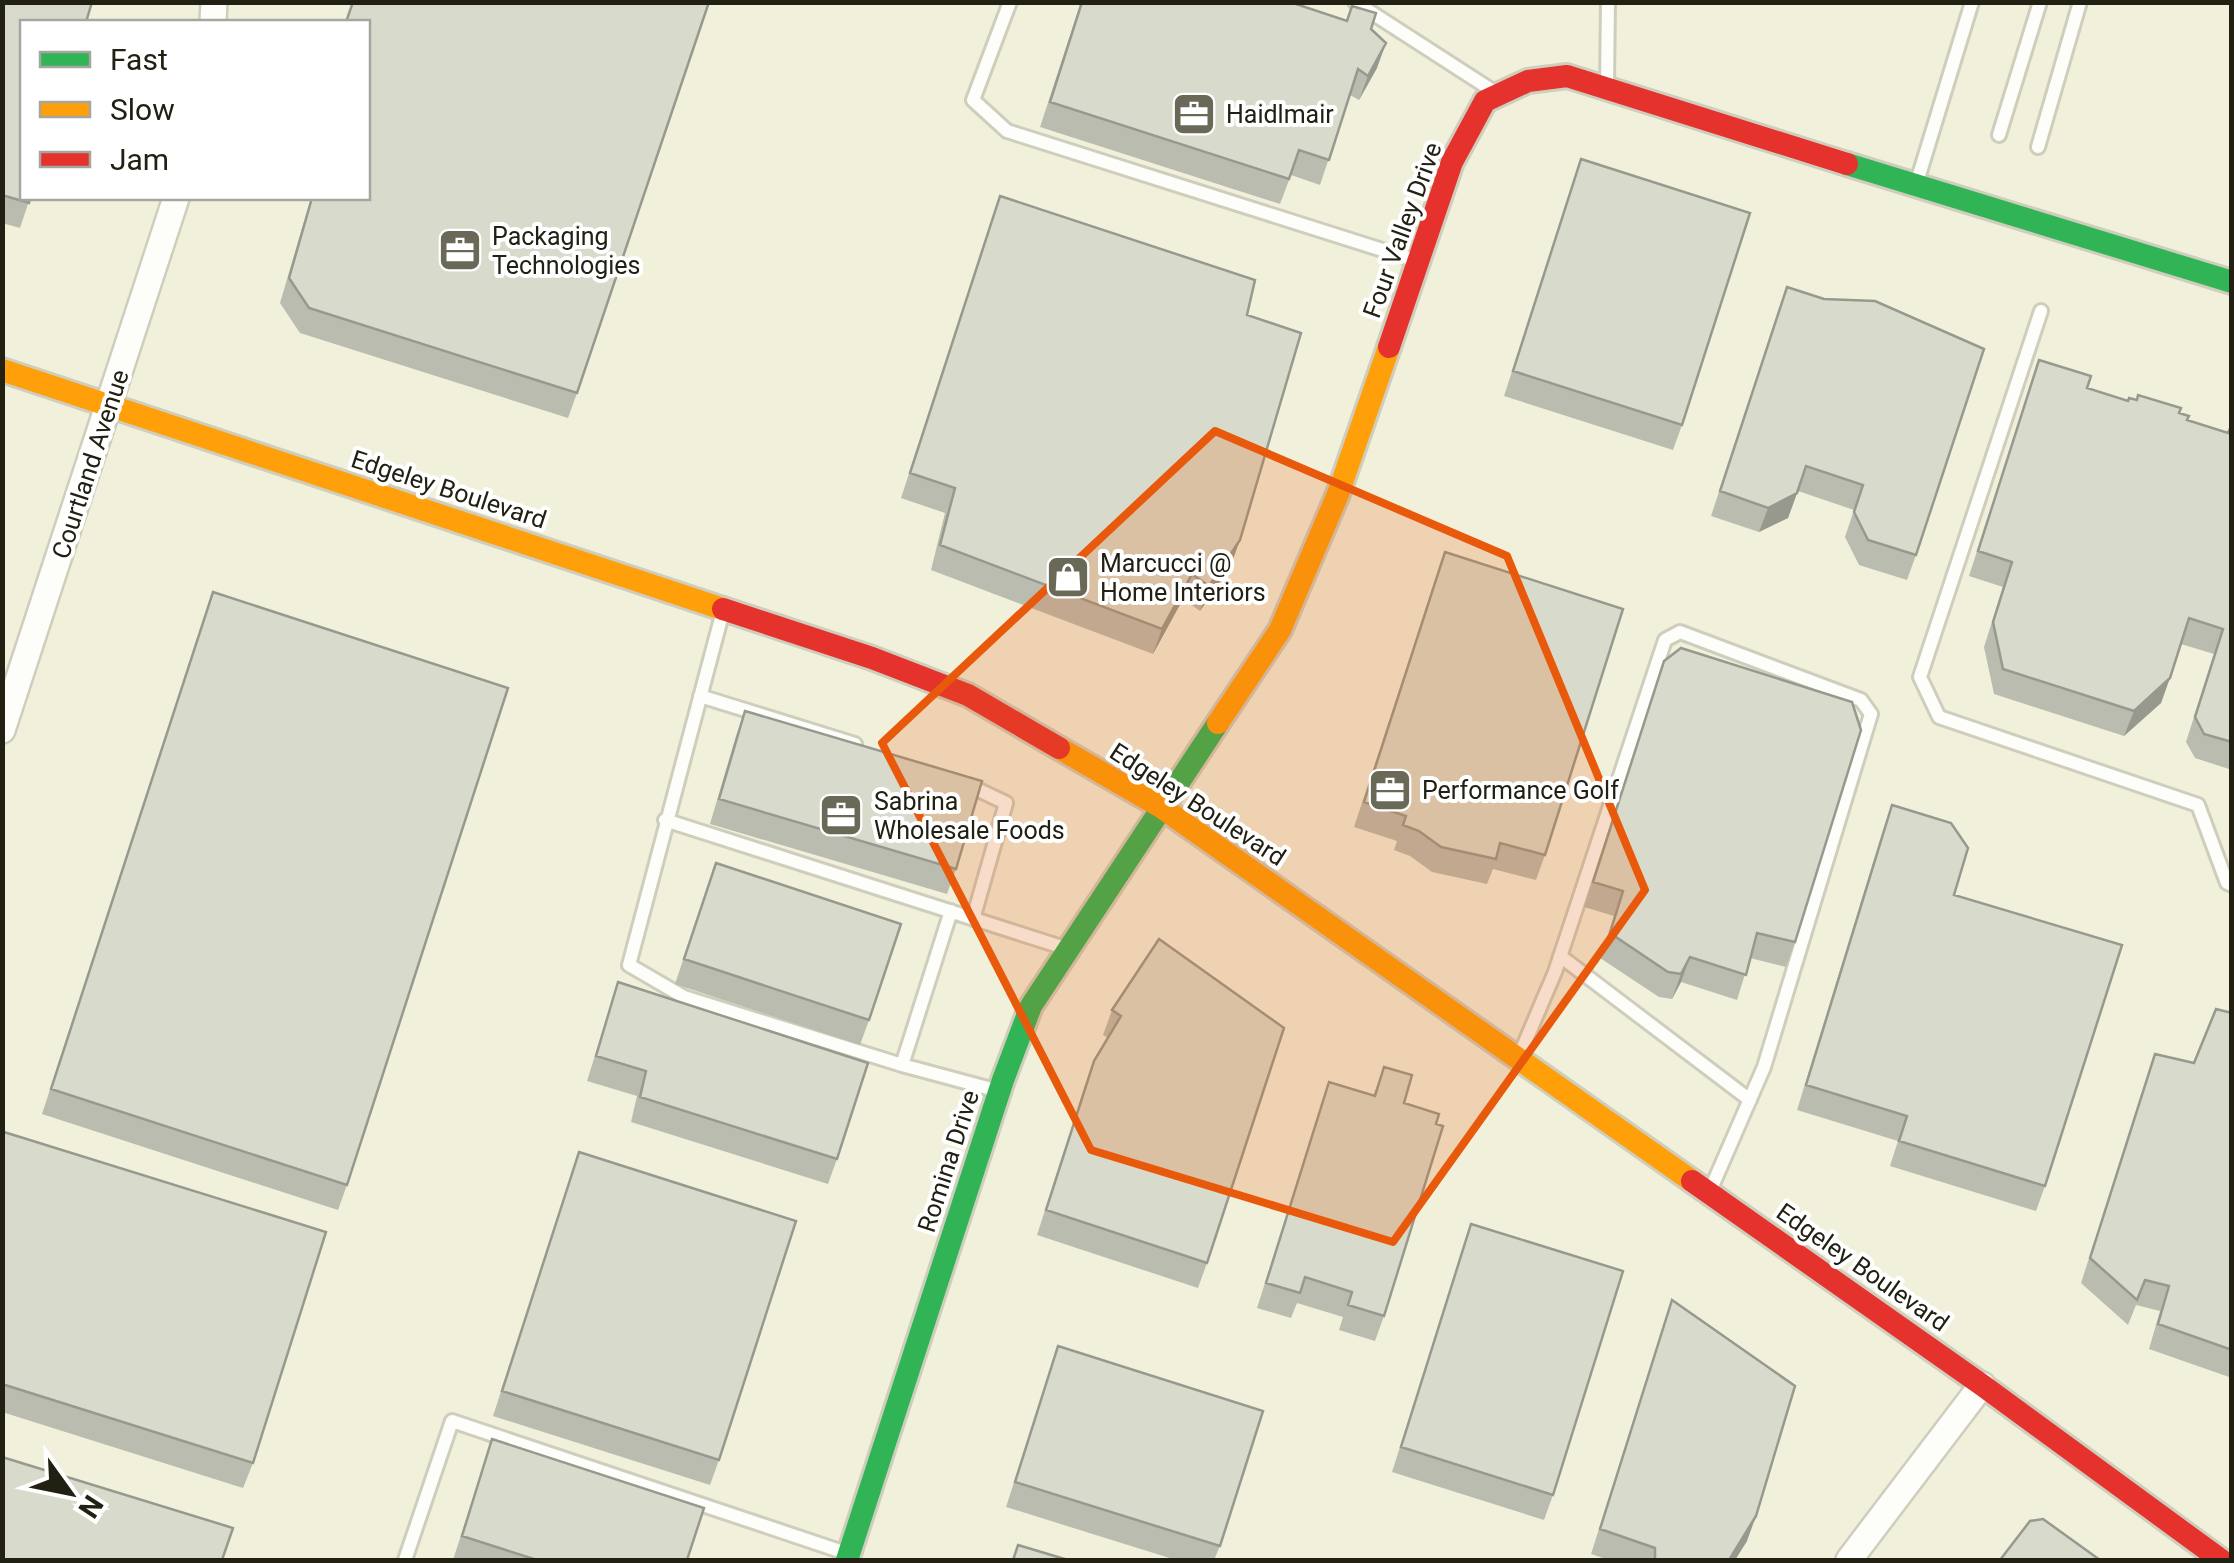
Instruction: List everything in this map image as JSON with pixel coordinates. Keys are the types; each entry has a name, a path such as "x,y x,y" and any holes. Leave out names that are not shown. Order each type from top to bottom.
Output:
{"street":[{"path":"1500,94 1528,81 1568,76 2232,282"},
{"name":"Four Valley Drive","path":"1161,807 1191,768 1280,630 1338,494 1452,162 1485,101 1500,94"},
{"name":"Courtland Avenue","path":"2,730 175,200"},
{"name":"Edgeley Boulevard","path":"2,370 724,608 968,695 1161,807 1982,1384 2221,1560"},
{"name":"Romina Drive","path":"848,1557 1000,1091 1032,1006 1161,807"},
{"path":"1849,1560 1982,1384"}],"lane":[{"path":"1010,2 973,100 1007,132 1418,262"},
{"path":"1354,2 1500,94"},
{"path":"1606,88 1608,2"},
{"path":"1916,187 1972,2"},
{"path":"1998,135 2040,2"},
{"path":"2038,147 2080,2"},
{"path":"2041,311 1920,677 1939,717 2198,804 2227,883 2232,885"},
{"path":"724,608 629,965 684,997 1000,1091"},
{"path":"1518,1058 1560,956 1665,640 1680,632 1862,700 1871,714 1764,1067 1710,1193"},
{"path":"700,696 870,749"},
{"path":"958,781 1006,803 973,919"},
{"path":"665,820 1068,950"},
{"path":"902,1064 951,912"},
{"path":"1560,956 1750,1100"},
{"path":"405,1560 452,1421 848,1557"}],"highlighted area":[{"path":"1215,431 1507,556 1645,890 1393,1242 1091,1150 882,743"}],"building":[{"path":"2,2 92,2 87,20 20,20 20,200 30,200 29,203 2,195"},
{"name":"Packaging Technologies","path":"353,2 709,2 577,393 309,308 289,278 311,200 370,200 370,20 347,20"},
{"name":"Haidlmair","path":"1082,2 1290,2 1347,21 1352,6 1376,13 1371,29 1386,43 1368,76 1358,69 1329,160 1299,150 1289,179 1050,102"},
{"path":"1581,159 1750,213 1682,425 1513,371"},
{"path":"1000,196 1255,280 1247,315 1301,333 1240,540 1209,586 1192,574 1162,629 940,545 955,488 910,473"},
{"path":"1787,287 1824,299 1875,301 1984,349 1916,555 1868,540 1854,512 1863,485 1806,466 1797,493 1768,508 1720,491"},
{"path":"2039,360 2091,376 2087,388 2128,401 2137,400 2138,395 2181,408 2179,413 2189,416 2187,420 2228,433 2232,424 2232,742 2204,734 2195,717 2223,629 2189,618 2170,678 2134,711 2003,669 1993,622 2012,562 1978,551"},
{"path":"1445,552 1623,609 1545,855 1500,843 1496,859 1441,847 1403,825 1406,816 1364,802"},
{"path":"213,592 508,688 347,1185 51,1089"},
{"path":"1681,648 1852,702 1861,730 1795,942 1757,933 1746,975 1690,957 1681,974 1668,972 1610,933 1623,891 1593,882 1664,661"},
{"name":"Sabrina Wholesale Foods","path":"745,711 982,781 956,869 719,799"},
{"path":"1892,805 1951,823 1968,848 1954,895 2122,945 2045,1186 1899,1141 1907,1116 1806,1085"},
{"path":"716,863 901,924 869,1020 684,959"},
{"path":"1159,939 1284,1028 1207,1263 1046,1210 1094,1061 1121,1016 1112,1010"},
{"path":"618,982 868,1063 837,1159 640,1097 646,1071 596,1056"},
{"path":"2216,1009 2232,1013 2232,1350 2158,1324 2169,1286 2145,1280 2137,1300 2090,1258 2155,1054 2194,1063"},
{"path":"1384,1067 1412,1075 1404,1103 1439,1114 1436,1124 1443,1126 1384,1316 1348,1305 1352,1292 1305,1277 1300,1293 1266,1283 1329,1082 1375,1096"},
{"path":"4,1132 326,1232 253,1463 2,1384"},
{"path":"579,1152 796,1221 719,1460 502,1391"},
{"path":"1471,1224 1623,1271 1553,1495 1401,1447"},
{"path":"1672,1300 1795,1386 1756,1516 1729,1560 1655,1560 1655,1548 1600,1529"},
{"path":"1058,1346 1263,1411 1220,1546 1015,1482"},
{"path":"492,1439 704,1508 687,1560 537,1560 462,1536"},
{"path":"2,1457 233,1528 222,1560 2,1560"},
{"path":"2043,1519 2100,1560 2000,1560 2030,1521"},
{"path":"1018,1545 1068,1560 1013,1560"}],"traffic: fast":[{"path":"1847,164 2232,282"},
{"path":"847,1560 1003,1080 1031,1006 1218,723"}],"traffic: slow":[{"path":"1218,723 1280,630 1338,494 1389,347"},
{"path":"2,370 723,609"},
{"path":"1059,748 1161,807 1692,1181"}],"traffic: jam":[{"path":"1389,347 1452,162 1485,101 1528,81 1567,76 1847,164"},
{"path":"723,609 872,658 968,695 1059,748"},
{"path":"1692,1181 1982,1385 2221,1560"}],"place":[{"name":"Haidlmair","path":"1194,114"},
{"name":"Packaging Technologies","path":"460,250"},
{"name":"Marcucci @ Home Interiors","path":"1068,577"},
{"name":"Performance Golf","path":"1390,790"},
{"name":"Sabrina Wholesale Foods","path":"841,815"}]}
